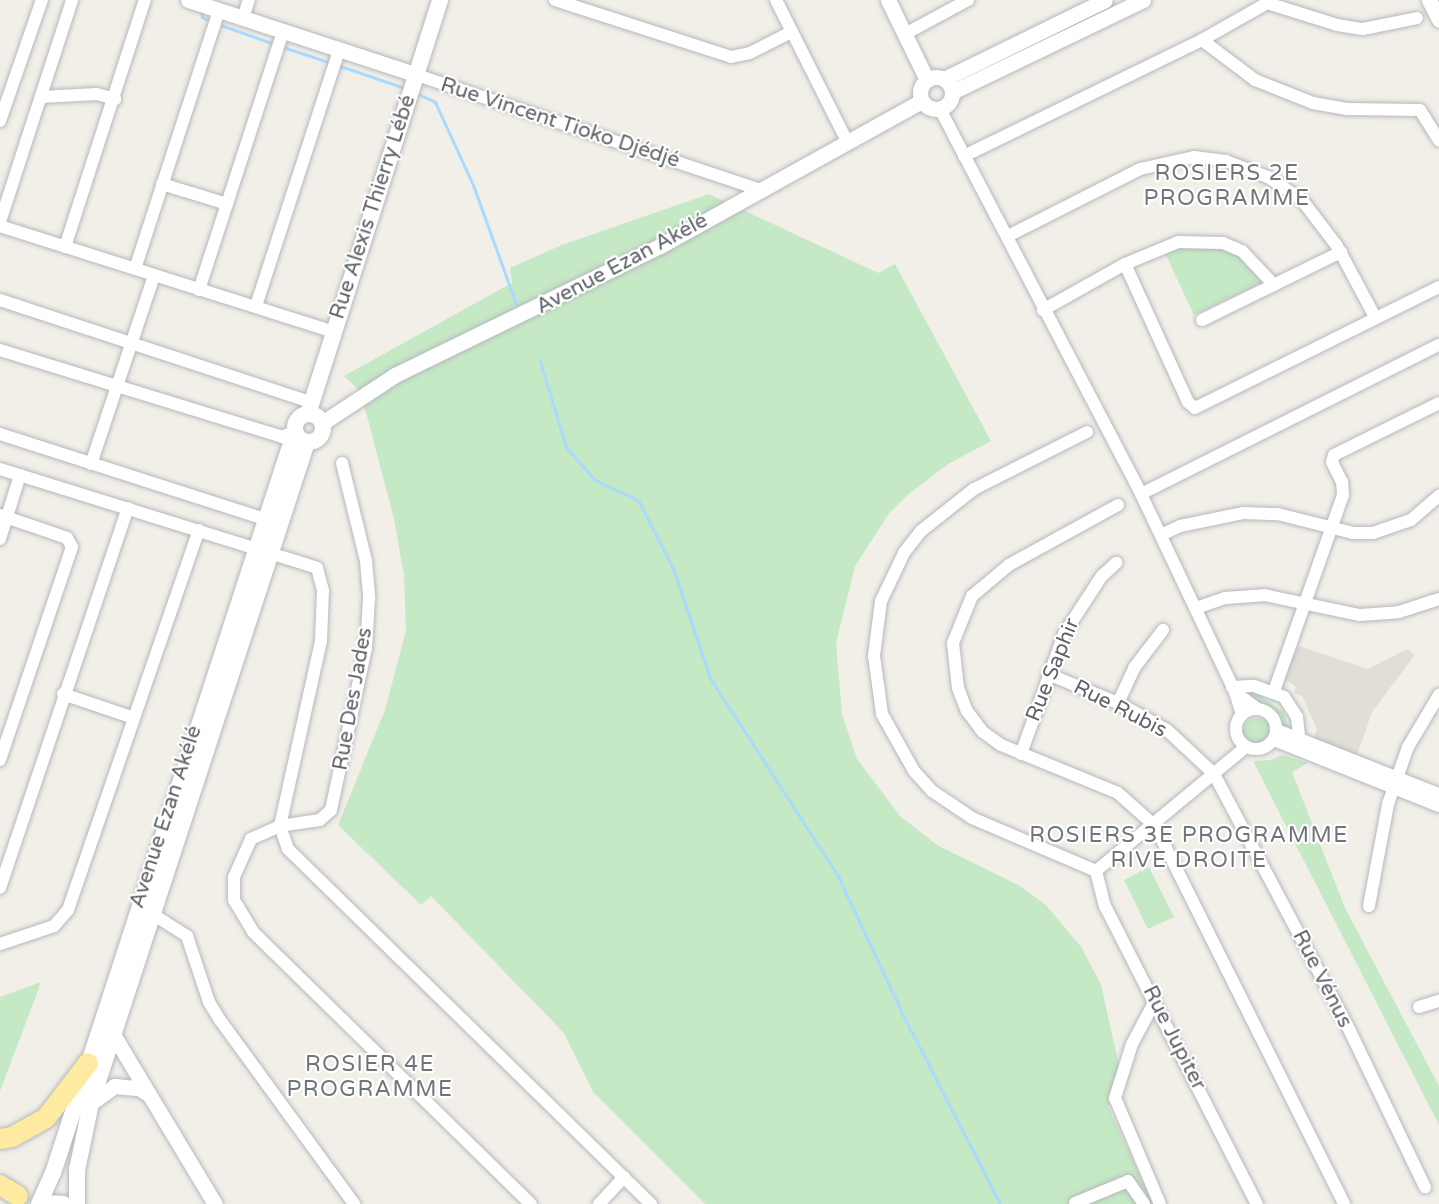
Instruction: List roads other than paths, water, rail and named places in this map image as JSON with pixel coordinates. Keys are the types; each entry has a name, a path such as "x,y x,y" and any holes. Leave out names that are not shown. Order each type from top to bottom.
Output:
{"highway":[{"path":"0,1139 12,1137 46,1118 88,1063"},
{"path":"0,1185 18,1196"}],"main road":[{"name":"Rue Alexis Thierry Lébé","path":"314,413 332,331 440,0"},
{"path":"314,413 320,437 301,436 298,419 314,413"},
{"name":"Avenue Ezan Akélé","path":"262,549 265,519 301,436"},
{"name":"Avenue Ezan Akélé","path":"40,1203 88,1063 145,909 301,436"},
{"name":"Avenue Ezan Akélé","path":"77,1204 77,1170 90,1103 114,1036 145,909"},
{"path":"40,1203 63,1204"}],"street":[{"path":"0,122 42,0"},
{"path":"72,0 0,224 154,276 332,331"},
{"path":"65,247 115,99 145,0"},
{"name":"Rue Vincent Tioko Djédjé","path":"188,0 761,190"},
{"path":"243,18 249,0"},
{"path":"555,0 731,57 750,52 791,32"},
{"path":"776,0 847,141"},
{"path":"888,0 927,80 948,86 1143,0"},
{"path":"905,34 968,0"},
{"path":"948,86 1105,0"},
{"path":"1429,0 1439,21"},
{"path":"964,156 1202,40 1273,2 1337,25 1363,29 1417,18"},
{"path":"135,269 219,10"},
{"path":"199,290 283,32"},
{"path":"1202,40 1255,80 1313,103 1348,109 1420,110 1439,140"},
{"path":"256,306 339,50"},
{"path":"927,80 920,91 922,101 927,107 940,109 950,101 948,86"},
{"path":"40,98 97,94 115,99"},
{"name":"Avenue Ezan Akélé","path":"314,413 537,309 922,101"},
{"path":"940,109 1141,494 1196,608 1234,689 1242,715 1236,732 1246,747 1256,750 1275,735"},
{"path":"1008,236 1140,169 1194,157 1240,165 1284,185 1322,222 1341,252 1375,318"},
{"path":"162,184 227,204"},
{"path":"1043,310 1125,264 1178,242 1223,243 1242,251 1274,285"},
{"path":"1202,320 1341,252"},
{"path":"1125,264 1188,402 1196,408 1439,286"},
{"path":"91,464 154,276"},
{"path":"0,300 132,343 314,413"},
{"path":"1141,494 1439,345"},
{"path":"0,350 117,388 282,436 301,436"},
{"path":"1274,691 1333,527 1343,488 1332,462 1334,455 1439,403"},
{"path":"1087,432 974,489 921,531 904,553 881,601 874,656 882,714 914,771 932,791 972,818 1096,871 1155,826 1246,747"},
{"path":"0,434 265,519"},
{"name":"Rue Des Jades","path":"342,463 366,561 366,648 331,810 320,820 280,826 251,839 238,864 231,889 239,914 531,1204"},
{"path":"0,469 318,568 323,591 321,641 280,826 288,849 316,879 651,1204"},
{"path":"0,539 4,516 20,475"},
{"path":"1161,535 1190,524 1244,513 1278,514 1353,533 1390,530 1411,520 1439,496"},
{"path":"1118,505 1010,565 972,596 962,615 954,643 953,663 968,711 983,732 1021,754 1118,793 1155,826 1344,1204"},
{"path":"0,888 63,694 128,508"},
{"path":"0,760 72,547 67,538 4,516"},
{"path":"0,944 63,920 199,530"},
{"name":"Rue Saphir","path":"1021,754 1048,674 1079,607 1116,563"},
{"path":"1196,608 1225,598 1253,595 1306,603 1360,615 1400,612 1439,599"},
{"path":"1118,703 1134,669 1163,630"},
{"name":"Rue Rubis","path":"1048,674 1118,703 1167,729 1214,774"},
{"path":"1234,689 1254,686 1274,691 1291,704 1300,746"},
{"path":"1234,689 1256,708 1266,711 1274,719 1275,735"},
{"path":"63,694 134,718"},
{"path":"1369,906 1382,824 1395,784 1408,747 1439,695"},
{"path":"1242,715 1256,708"},
{"path":"1275,735 1395,784 1439,806"},
{"name":"Rue Vénus","path":"1214,774 1348,1027 1425,1187"},
{"path":"1395,784 1439,794"},
{"name":"Rue Jupiter","path":"1096,871 1105,906 1257,1204"},
{"path":"145,909 187,936 209,1002 220,1020 354,1204"},
{"path":"1155,1001 1132,1044 1115,1098 1160,1204"},
{"path":"1419,1007 1439,1001"},
{"path":"114,1036 214,1204"},
{"path":"90,1103 114,1086 140,1089 148,1094"},
{"path":"599,1204 624,1177"},
{"path":"1075,1203 1128,1181 1144,1204"}],"waterway":[{"path":"201,8 202,17 212,22"},
{"path":"218,24 274,44"},
{"path":"280,46 331,63"},
{"path":"337,65 405,88"},
{"path":"416,93 435,102 473,185 516,304"},
{"path":"540,361 566,447 595,480 638,500 673,568 710,678 837,874 902,1013 1000,1204"}],"district":[{"name":"ROSIERS 2E PROGRAMME","path":"1227,186"},
{"name":"ROSIERS 3E PROGRAMME RIVE DROITE","path":"1189,848"},
{"name":"ROSIER 4E PROGRAMME","path":"370,1076"}]}
